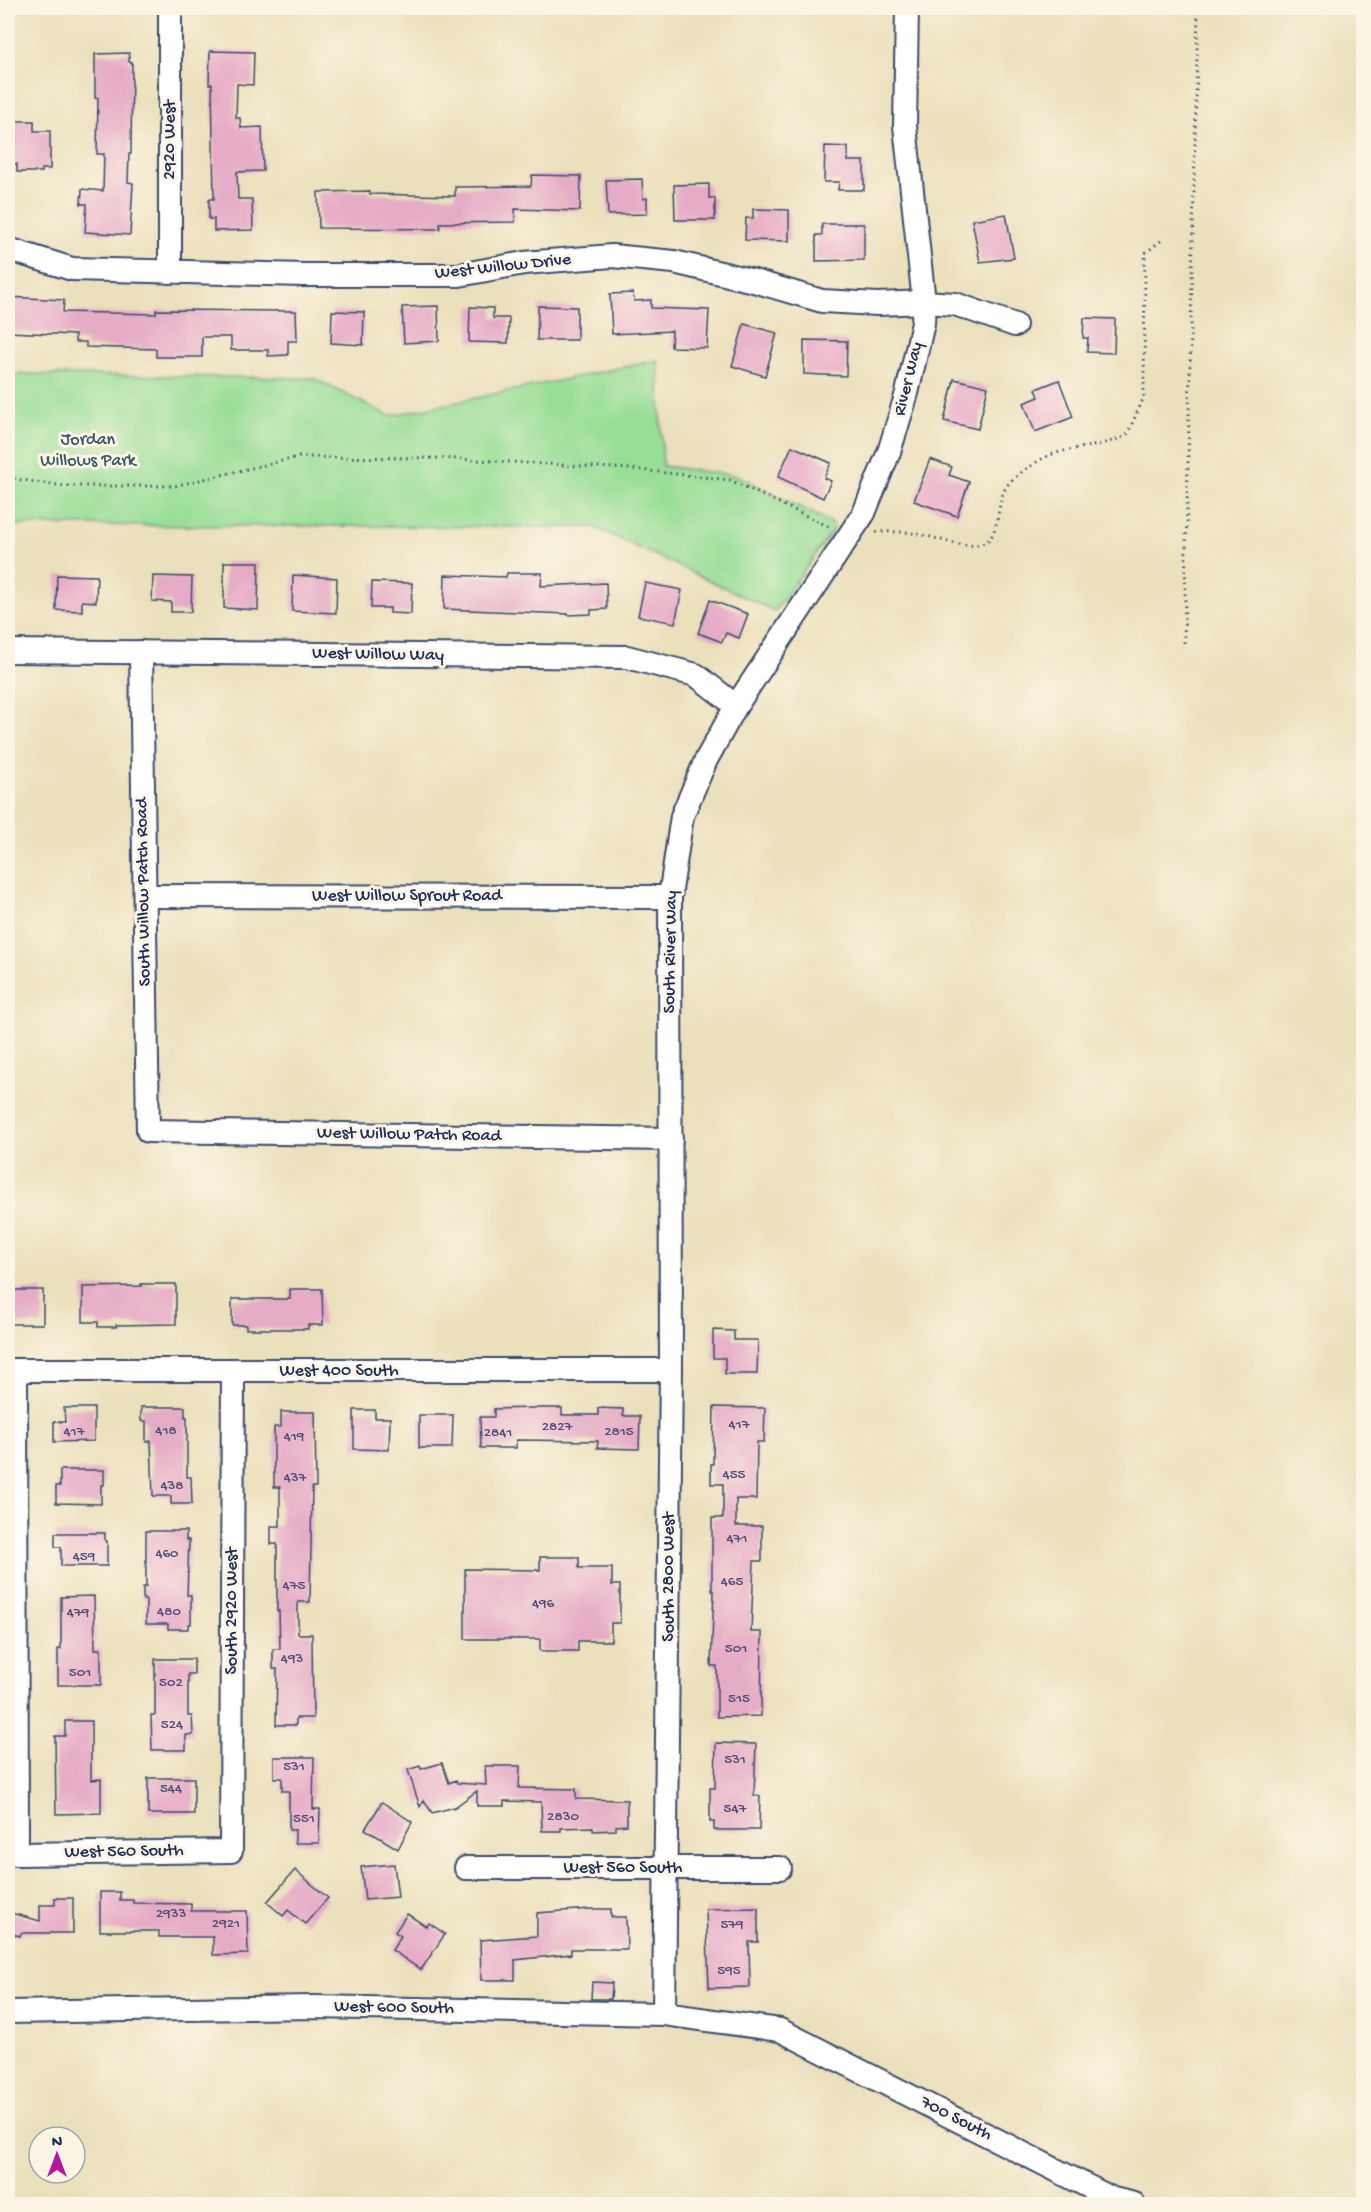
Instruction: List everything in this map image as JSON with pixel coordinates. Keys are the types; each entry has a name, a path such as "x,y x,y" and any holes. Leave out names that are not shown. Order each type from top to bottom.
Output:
{"street":[{"name":"2920 West","path":"170,8 170,272"},
{"name":"River Way","path":"736,706 864,513 890,452 907,393 923,323 924,302 905,126 906,8"},
{"name":"West Willow Drive","path":"8,249 72,269 304,275 459,275 524,263 612,256 674,262 754,281 822,301 955,304 1015,325"},
{"name":"West Willow Way","path":"8,651 627,657 696,675 736,706"},
{"name":"South Willow Patch Road","path":"141,652 148,1131"},
{"name":"South River Way","path":"671,1139 670,897 682,816 706,760 736,706"},
{"name":"West Willow Sprout Road","path":"145,896 670,897"},
{"name":"West Willow Patch Road","path":"148,1131 671,1139"},
{"name":"South 2800 West","path":"664,2014 671,1370 671,1139"},
{"name":"West 400 South","path":"12,1370 671,1370"},
{"name":"West 560 South","path":"12,1370 17,1854 231,1851"},
{"name":"South 2920 West","path":"231,1851 233,1371"},
{"name":"West 560 South","path":"466,1868 780,1868"},
{"name":"West 600 South","path":"8,2012 314,2007 664,2014 780,2030"},
{"name":"700 South","path":"780,2030 1113,2199 1134,2205"}],"path":[{"path":"1184,643 1198,8"},
{"path":"871,532 912,533 969,545 985,542 994,534 1000,498 1010,482 1042,459 1055,453 1110,444 1127,435 1144,397 1145,254 1162,240"},
{"path":"8,478 64,486 174,486 299,457 441,458 620,469 730,480 834,529"}],"green space":[{"name":"Jordan Willows Park","path":"658,360 663,466 738,476 830,522 834,529 775,611 594,527 8,525 8,374 313,378 389,416"}],"building":[{"path":"210,51 254,52 253,85 237,84 236,118 240,118 241,128 262,127 263,171 237,172 238,199 252,199 253,230 214,231 214,219 209,219 209,199 214,199 212,84 209,84"},
{"path":"129,53 129,62 132,62 131,154 129,154 128,182 133,183 130,235 85,232 87,204 81,204 82,189 103,191 104,154 97,154 98,98 95,98 95,54"},
{"path":"14,121 34,121 34,131 50,131 50,169 42,169 42,172 17,172 17,164 8,164 8,131 14,131"},
{"path":"825,146 848,147 848,161 864,161 864,190 838,190 839,182 824,182"},
{"path":"532,175 581,176 580,211 515,209 515,222 440,223 440,229 319,228 318,192 370,191 370,194 455,196 455,187 531,186"},
{"path":"642,179 643,199 647,198 647,214 608,215 606,180"},
{"path":"709,184 709,198 715,198 715,220 675,220 674,185"},
{"path":"753,209 789,210 789,241 745,240 746,218 753,218"},
{"path":"1006,214 1014,258 980,262 972,220"},
{"path":"822,224 864,224 864,260 816,261 816,235 822,235"},
{"path":"633,293 634,301 651,300 651,308 709,310 707,348 671,347 672,331 612,334 610,294"},
{"path":"8,297 64,300 63,312 156,314 156,310 296,311 297,341 288,341 288,355 268,356 268,350 231,350 231,337 202,337 202,357 156,357 156,349 86,347 86,342 75,342 75,335 8,332"},
{"path":"438,306 439,341 404,343 402,307"},
{"path":"538,306 577,307 577,340 537,340"},
{"path":"470,307 493,308 493,318 509,318 508,343 469,342"},
{"path":"332,311 364,312 363,345 331,343"},
{"path":"1084,318 1115,319 1114,353 1087,352 1088,338 1083,338"},
{"path":"744,324 777,333 765,376 732,366"},
{"path":"804,340 847,341 846,376 804,374"},
{"path":"954,379 988,387 978,429 944,421"},
{"path":"1059,380 1073,417 1035,432 1024,403 1039,397 1036,389"},
{"path":"792,446 831,463 824,478 831,481 823,498 778,477"},
{"path":"930,459 952,467 949,475 969,482 957,516 914,501"},
{"path":"224,562 259,562 258,610 224,608"},
{"path":"507,573 542,573 541,586 606,583 607,609 591,610 591,614 568,615 444,609 445,575 506,577"},
{"path":"57,575 97,576 96,602 82,601 82,611 56,610"},
{"path":"293,575 337,578 336,613 292,611"},
{"path":"153,576 192,577 191,612 171,612 171,602 152,601"},
{"path":"372,582 412,583 411,614 390,613 390,608 371,608"},
{"path":"645,583 682,590 675,623 638,616"},
{"path":"710,600 748,614 739,638 726,633 722,642 698,633"},
{"path":"141,1284 176,1284 176,1324 98,1327 98,1322 83,1322 83,1287 142,1286"},
{"path":"290,1289 322,1289 323,1325 308,1325 308,1329 246,1329 246,1325 232,1325 232,1299 290,1299"},
{"path":"8,1290 43,1290 43,1324 8,1324"},
{"path":"713,1330 734,1331 734,1340 758,1340 757,1374 725,1374 725,1358 713,1358"},
{"path":"141,1407 185,1407 187,1477 191,1477 192,1504 171,1504 171,1496 153,1496 151,1441 146,1442 146,1421 141,1421"},
{"path":"714,1407 765,1408 764,1442 757,1442 756,1499 736,1499 736,1526 762,1526 762,1561 754,1561 751,1632 762,1632 761,1716 717,1717 717,1666 711,1666 714,1591 712,1591 712,1518 723,1518 723,1484 711,1484"},
{"path":"64,1408 94,1408 94,1441 54,1442 54,1422 65,1422"},
{"path":"562,1408 562,1415 598,1415 598,1408 623,1409 623,1416 640,1416 639,1449 597,1448 598,1441 516,1440 516,1448 481,1448 480,1417 494,1417 494,1409"},
{"path":"354,1410 375,1410 375,1418 390,1418 389,1450 354,1449"},
{"path":"281,1412 315,1412 316,1487 312,1487 310,1602 298,1602 298,1634 312,1634 313,1718 296,1718 296,1725 276,1725 277,1669 273,1669 273,1649 280,1649 279,1611 277,1611 277,1544 271,1544 271,1526 280,1526 280,1487 274,1487 274,1427 281,1427"},
{"path":"419,1415 453,1415 452,1448 419,1448"},
{"path":"60,1470 104,1470 101,1504 56,1503 56,1486 60,1486"},
{"path":"146,1531 186,1531 186,1540 189,1540 187,1595 191,1595 191,1624 188,1624 188,1629 168,1629 168,1624 146,1624 146,1600 143,1600 143,1587 146,1587"},
{"path":"55,1533 105,1533 107,1566 61,1566 61,1547 55,1547"},
{"path":"540,1557 579,1557 579,1568 612,1568 612,1585 620,1585 620,1623 611,1623 611,1641 578,1641 578,1651 540,1651 540,1639 465,1639 465,1569 540,1570"},
{"path":"94,1596 95,1649 101,1649 101,1685 58,1685 61,1597"},
{"path":"155,1659 194,1659 194,1674 188,1674 188,1716 192,1716 193,1735 186,1735 186,1750 152,1750 151,1715 155,1715"},
{"path":"65,1721 91,1721 91,1780 101,1779 101,1813 56,1814 55,1736 65,1736"},
{"path":"716,1743 756,1744 754,1796 760,1796 759,1830 714,1830 714,1822 710,1822 710,1788 715,1788"},
{"path":"274,1757 314,1757 313,1809 320,1809 319,1843 295,1843 295,1830 289,1830 289,1791 282,1791 282,1778 274,1778"},
{"path":"442,1763 449,1783 456,1780 457,1783 486,1785 485,1766 520,1766 519,1788 576,1789 576,1799 627,1800 627,1825 616,1826 616,1830 593,1831 593,1827 542,1831 541,1802 504,1801 504,1806 477,1806 477,1791 455,1807 432,1813 424,1800 420,1807 408,1770"},
{"path":"148,1778 194,1778 194,1814 148,1814"},
{"path":"382,1802 412,1822 398,1849 365,1829"},
{"path":"394,1864 398,1897 365,1900 361,1867"},
{"path":"295,1870 328,1898 305,1924 288,1910 283,1916 267,1902"},
{"path":"100,1892 120,1892 120,1900 133,1900 133,1903 191,1904 191,1911 247,1911 248,1954 213,1955 213,1937 159,1937 159,1931 100,1931"},
{"path":"55,1898 73,1898 73,1933 21,1933 20,1936 8,1933 8,1912 40,1921 40,1905 55,1905"},
{"path":"758,1908 758,1942 749,1942 750,1987 709,1988 706,1909"},
{"path":"611,1909 611,1917 626,1917 627,1949 571,1949 571,1954 515,1960 515,1980 481,1980 480,1940 537,1936 537,1913"},
{"path":"407,1914 427,1927 429,1923 445,1934 421,1970 392,1950 401,1936 395,1932"},
{"path":"592,1982 612,1983 611,1999 591,1999"}]}
